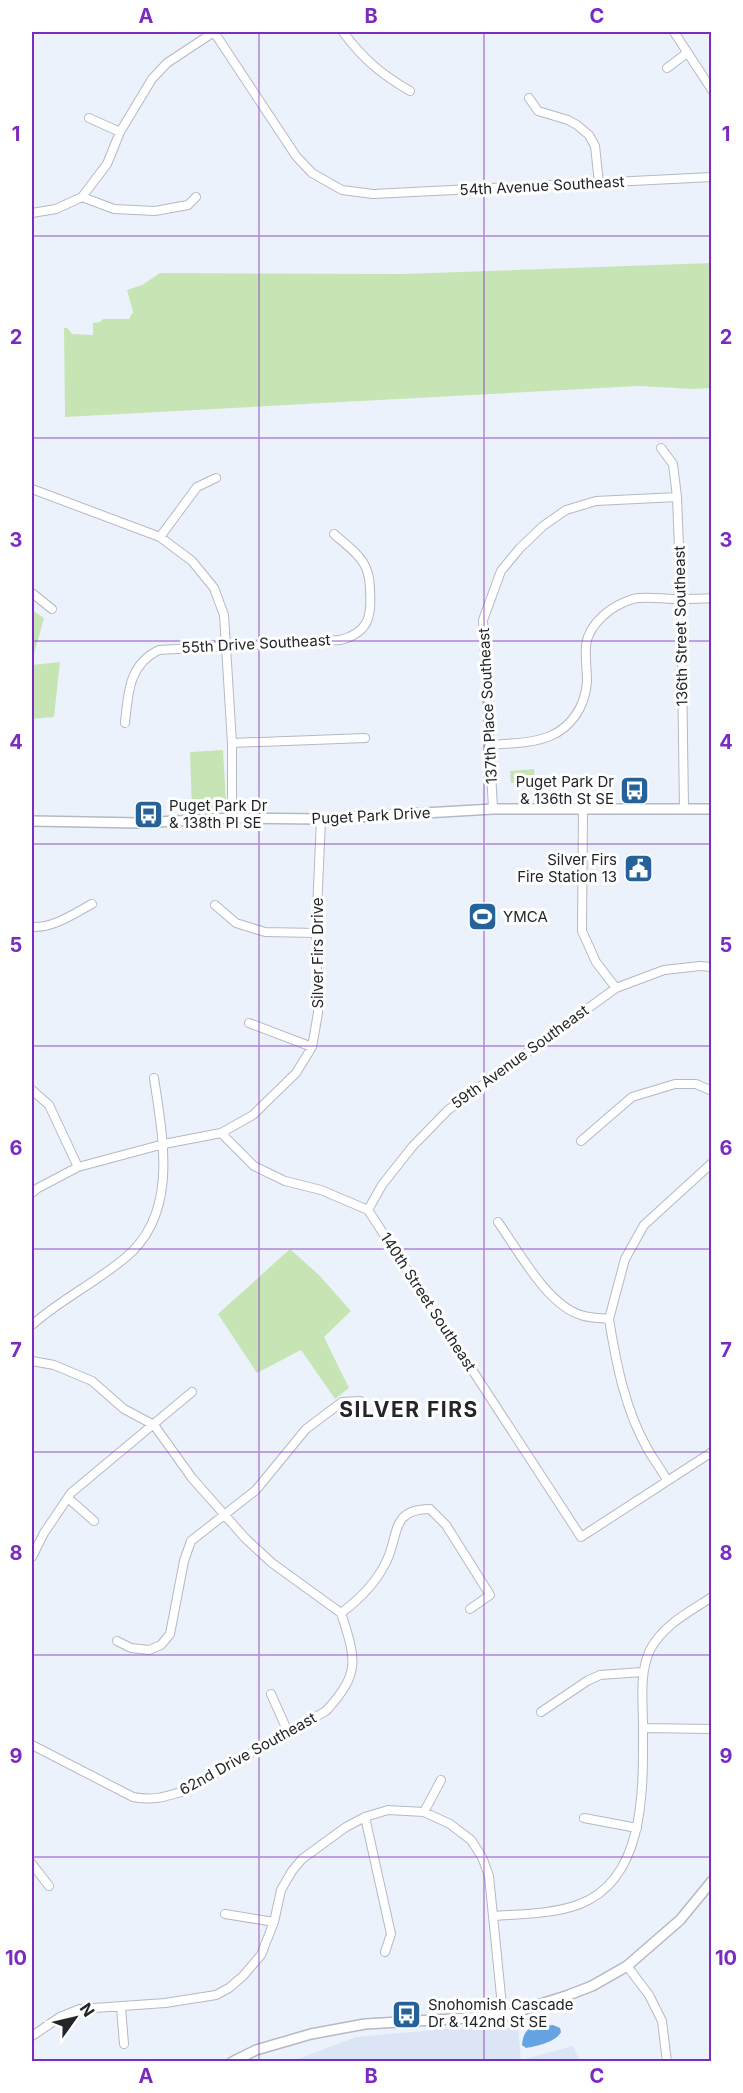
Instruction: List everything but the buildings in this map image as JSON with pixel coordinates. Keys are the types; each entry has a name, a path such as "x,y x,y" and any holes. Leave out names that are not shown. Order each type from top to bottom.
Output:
{"street":[{"path":"32,213 56,209 82,197 107,164 120,132 152,79 168,63 214,32"},
{"name":"54th Avenue Southeast","path":"214,32 296,156 312,173 342,190 373,194 711,177"},
{"path":"343,32 358,53 385,77 410,91"},
{"path":"674,32 711,90"},
{"path":"667,68 687,53"},
{"path":"529,98 538,111 568,120 589,135 595,146 599,183"},
{"path":"88,118 120,132"},
{"path":"82,197 114,209 155,211 188,205 196,197"},
{"name":"136th Street Southeast","path":"661,448 673,464 677,497 684,808"},
{"path":"160,537 197,487 216,478"},
{"path":"32,489 160,537 192,561 214,588 224,615 232,743 232,818"},
{"name":"137th Place Southeast","path":"494,809 483,620 501,571 520,548 543,526 566,510 596,501 677,497"},
{"name":"55th Drive Southeast","path":"125,723 132,676 149,654 159,650 340,640 353,637 363,627 372,610 369,581 366,567 355,552 334,534"},
{"path":"32,593 52,609"},
{"path":"490,745 535,741 551,736 576,716 583,703 586,684 586,644 604,614 617,605 634,599 711,598"},
{"path":"232,743 365,738"},
{"path":"583,808 582,931 596,962 615,988"},
{"name":"Puget Park Drive","path":"32,821 140,823 232,818 321,819 494,809 711,809"},
{"name":"Silver Firs Drive","path":"32,1194 38,1188 78,1167 164,1144 221,1133 253,1115 296,1073 312,1047 318,1013 316,933 321,819"},
{"path":"32,927 44,928 92,904"},
{"path":"215,904 236,923 265,932 316,933"},
{"name":"59th Avenue Southeast","path":"368,1210 382,1185 412,1147 448,1110 615,988 664,970 711,967"},
{"path":"249,1023 312,1047"},
{"path":"32,1325 48,1311 125,1258 143,1241 163,1191 164,1144 154,1078"},
{"path":"581,1141 632,1098 675,1084 696,1084 711,1090"},
{"path":"32,1090 49,1105 78,1167"},
{"path":"221,1133 254,1166 285,1181 321,1190 368,1210"},
{"path":"711,1163 644,1225 625,1259 609,1319 616,1362 630,1409 646,1448 668,1480 711,1452"},
{"name":"140th Street Southeast","path":"368,1210 581,1537 668,1480"},
{"path":"498,1222 534,1274 559,1303 580,1315 609,1319"},
{"path":"32,1361 54,1365 93,1381 124,1409 154,1425 192,1478 223,1514 272,1563 340,1613 354,1604 368,1590 387,1559 393,1535 402,1518 414,1509 430,1509 446,1525 490,1595 470,1609"},
{"path":"32,1557 44,1533 71,1492 192,1392"},
{"path":"117,1641 131,1648 149,1650 161,1645 170,1634 184,1561 191,1541 256,1490 306,1429 342,1402 360,1401"},
{"path":"68,1498 94,1521"},
{"path":"494,1916 541,1912 579,1905 608,1886 630,1856 637,1828 640,1798 643,1728 642,1672 663,1629 711,1597"},
{"name":"62nd Drive Southeast","path":"32,1745 133,1797 148,1800 184,1791 326,1711 340,1695 354,1664 351,1646 340,1613"},
{"path":"541,1712 586,1681 600,1675 642,1672"},
{"path":"271,1694 288,1732"},
{"path":"643,1728 711,1729"},
{"path":"424,1812 441,1780"},
{"path":"32,2036 60,2017 80,2009 121,2007 216,1995 229,1988 261,1955 274,1922 281,1890 302,1859 346,1827 365,1817 388,1810 424,1812 450,1824 471,1840 482,1857 489,1876 503,2016"},
{"path":"365,1817 391,1934 385,1952"},
{"path":"584,1818 637,1828"},
{"path":"32,1864 49,1886"},
{"path":"232,2061 256,2050 311,2034 365,2024 503,2016 591,1986 627,1966 654,1945 680,1920 711,1881"},
{"path":"225,1914 274,1922"},
{"path":"627,1966 649,1995 662,2021 667,2061"},
{"path":"121,2007 124,2044"}],"shaded area":[{"path":"467,2027 518,2028 521,2060 573,2046 580,2061 290,2062 356,2037"}],"green space":[{"path":"711,263 711,388 639,386 65,417 64,328 72,334 93,335 93,323 103,319 129,319 133,312 127,290 142,285 160,273 402,274"},
{"path":"32,610 44,618 32,661"},
{"path":"60,662 54,717 32,719 32,665"},
{"path":"223,750 226,802 221,809 192,811 190,752"},
{"path":"534,769 535,781 511,783 510,771"},
{"path":"290,1249 319,1275 351,1311 324,1337 349,1388 335,1399 301,1350 257,1373 218,1314"}],"water":[{"path":"553,2025 560,2028 561,2032 555,2038 526,2048 522,2045 528,2030"}],"place":[{"name":"Puget Park Dr & 136th St SE","path":"635,791"},
{"name":"Puget Park Dr & 138th Pl SE","path":"148,815"},
{"name":"Silver Firs Fire Station 13","path":"638,869"},
{"name":"YMCA","path":"482,917"},
{"name":"Snohomish Cascade Dr & 142nd St SE","path":"407,2014"}],"district":[{"name":"SILVER FIRS","path":"409,1410"}]}
